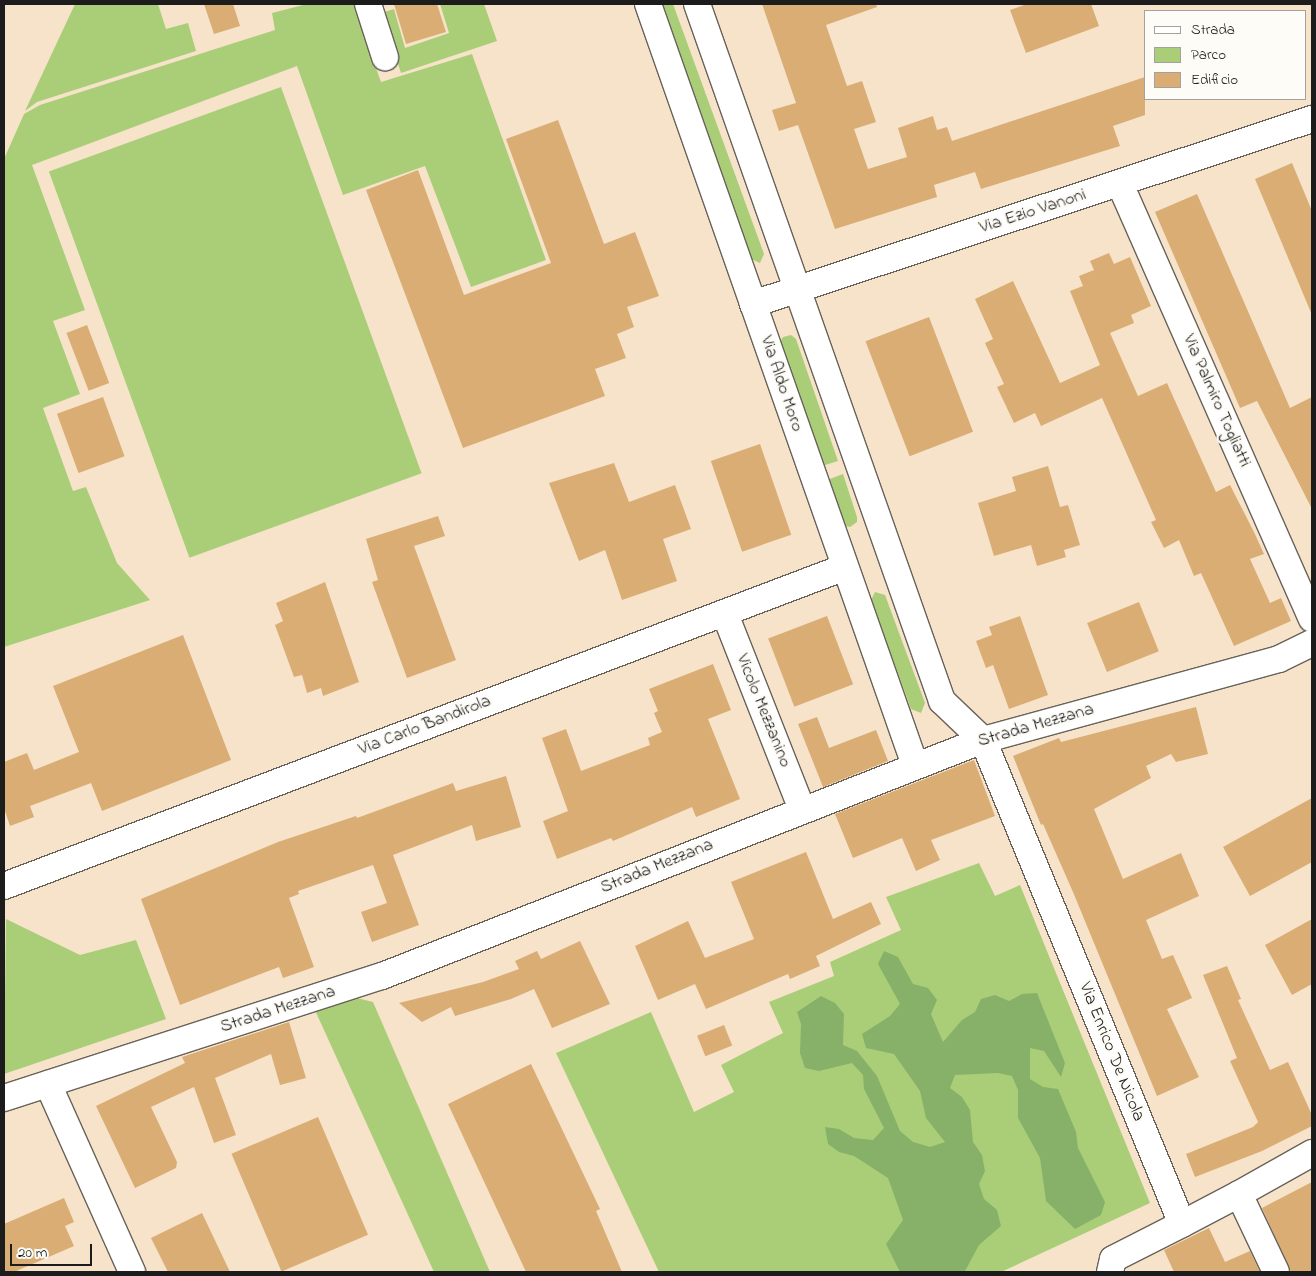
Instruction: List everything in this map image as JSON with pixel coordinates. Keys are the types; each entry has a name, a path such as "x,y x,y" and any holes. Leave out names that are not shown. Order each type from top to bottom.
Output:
{"street":[{"path":"368,4 385,57"},
{"name":"Via Aldo Moro","path":"648,4 915,765"},
{"path":"696,4 942,702 983,740"},
{"name":"Via Ezio Vanoni","path":"753,304 1312,119"},
{"name":"Via Palmiro Togliatti","path":"1120,184 1312,619"},
{"name":"Via Carlo Bandirola","path":"4,886 845,567"},
{"name":"Vicolo Mezzanino","path":"725,614 802,809"},
{"name":"Strada Mezzana","path":"4,1098 382,976 802,809 983,740 1279,659 1312,644"},
{"name":"Via Enrico De Nicola","path":"983,740 1182,1224"},
{"path":"48,1084 132,1272"},
{"path":"1110,1272 1113,1260 1239,1194 1312,1153"},
{"path":"1239,1194 1276,1272"}],"green space":[{"path":"75,4 158,4 166,29 188,23 196,51 37,102 25,111"},
{"path":"307,4 353,4 381,82 472,54 546,260 471,287 425,166 343,195 297,66 32,165 85,310 53,321 80,394 43,408 73,491 86,487 117,563 150,600 4,647 4,159 24,114 40,105 275,30 272,13"},
{"path":"440,4 484,4 497,41 401,73 381,13 394,9 405,48 449,33"},
{"path":"658,4 673,4 764,254 760,263 751,259"},
{"path":"281,87 422,473 189,558 49,171"},
{"path":"791,335 796,339 838,461 822,466 780,342 783,337"},
{"path":"843,474 857,517 857,522 850,527 845,526 827,480"},
{"path":"875,592 885,595 925,703 921,713 911,709 871,600"},
{"path":"979,863 995,896 1020,885 1150,1203 1001,1272 659,1272 556,1053 651,1012 694,1112 734,1092 721,1065 783,1033 769,1002 834,976 830,962 901,930 886,897"},
{"path":"6,919 80,955 136,940 166,1019 4,1074"},
{"path":"884,951 898,957 913,984 928,988 937,1000 931,1014 943,1042 962,1020 975,1012 981,999 995,995 1009,1001 1022,994 1037,993 1065,1063 1061,1077 1044,1051 1030,1048 1030,1079 1043,1087 1058,1089 1076,1132 1078,1148 1105,1202 1101,1215 1075,1229 1046,1201 1040,1158 1018,1118 1018,1090 1012,1076 998,1073 955,1075 950,1088 962,1097 970,1110 973,1142 982,1155 985,1171 979,1184 984,1199 997,1210 1001,1226 979,1245 965,1271 900,1272 886,1244 903,1220 888,1178 854,1156 839,1152 828,1144 825,1127 839,1129 854,1138 873,1140 884,1128 864,1089 863,1075 852,1063 819,1071 805,1068 800,1053 801,1024 797,1012 821,996 835,1003 844,1014 843,1045 857,1051 877,1076 900,1131 913,1142 930,1147 945,1142 926,1118 920,1091 894,1054 866,1048 862,1034 890,1016 900,1004 878,964"},
{"path":"353,997 373,1002 490,1272 434,1272 314,1008"}],"building":[{"path":"204,4 233,4 240,26 214,34"},
{"path":"394,4 437,4 446,32 406,44"},
{"path":"762,4 876,4 877,7 826,25 847,86 862,81 876,122 854,129 868,169 907,157 898,128 933,116 937,130 947,127 952,141 1144,77 1145,115 1113,126 1120,146 981,189 975,172 934,185 937,197 835,229 798,125 779,131 772,110 796,103"},
{"path":"1027,4 1091,4 1099,26 1026,53 1010,10"},
{"path":"558,120 604,244 635,232 659,296 627,307 634,327 617,334 626,358 595,369 605,396 463,448 366,190 418,170 464,295 551,263 506,139"},
{"path":"1292,163 1312,211 1312,315 1255,179"},
{"path":"1197,194 1290,408 1312,397 1312,509 1257,401 1240,408 1155,212"},
{"path":"1109,253 1114,264 1130,257 1151,306 1131,315 1134,323 1110,333 1138,396 1167,383 1216,492 1230,485 1254,532 1264,554 1250,559 1270,603 1281,598 1291,621 1234,646 1201,573 1194,576 1179,540 1164,548 1151,522 1156,520 1102,398 1041,426 1035,413 1014,423 997,387 1004,384 985,343 993,339 975,299 1013,281 1060,383 1100,365 1070,291 1083,286 1079,276 1094,270 1090,261"},
{"path":"929,317 973,432 910,456 866,341"},
{"path":"87,325 109,383 89,391 66,333"},
{"path":"103,397 125,456 79,473 57,414"},
{"path":"760,444 791,535 742,552 711,461"},
{"path":"614,463 629,502 675,485 691,529 663,539 677,581 622,600 605,550 579,561 549,483"},
{"path":"1048,466 1060,507 1068,505 1080,545 1064,550 1066,557 1037,566 1031,545 994,556 978,503 1016,491 1012,477"},
{"path":"438,516 445,536 414,546 456,660 407,678 372,582 378,580 366,539"},
{"path":"325,582 359,682 323,696 321,688 307,693 302,675 294,677 275,625 283,621 276,603"},
{"path":"1139,602 1159,651 1107,672 1087,623"},
{"path":"827,616 853,684 794,707 768,639"},
{"path":"1020,616 1048,695 1009,709 993,665 986,668 976,641 992,635 989,627"},
{"path":"183,635 231,760 102,811 91,783 30,806 34,817 10,826 4,808 4,762 27,753 34,770 79,752 53,686"},
{"path":"713,664 731,710 708,719 740,799 696,817 692,807 613,841 611,838 557,859 543,821 568,811 542,738 566,729 581,771 650,745 648,738 662,732 654,713 658,711 649,689"},
{"path":"1196,707 1208,754 1176,762 1171,754 1146,766 1151,778 1094,809 1123,879 1181,853 1199,896 1146,920 1162,959 1173,955 1192,998 1167,1009 1199,1077 1157,1096 1073,892 1043,824 1041,825 1013,756 1059,738 1061,742"},
{"path":"817,717 829,748 876,730 888,761 823,787 798,724"},
{"path":"974,760 995,816 931,840 940,860 916,871 902,838 853,858 835,814"},
{"path":"506,776 521,827 476,841 472,825 393,855 419,925 372,942 361,912 387,903 373,865 298,891 299,894 289,898 314,967 283,978 279,967 180,1005 141,899 278,842 356,816 357,818 453,783 456,791"},
{"path":"1312,798 1312,862 1250,896 1223,847"},
{"path":"806,852 833,919 871,902 881,924 816,956 820,966 790,979 788,974 706,1009 695,984 658,1000 635,946 688,921 705,958 754,939 731,882"},
{"path":"1312,919 1312,984 1292,995 1265,945"},
{"path":"580,941 610,1004 552,1028 534,989 511,999 455,1016 451,1007 422,1022 399,1003 483,982 519,969 515,961 537,951 541,959"},
{"path":"1227,966 1241,999 1238,1000 1270,1070 1288,1062 1312,1115 1312,1126 1262,1151 1195,1177 1186,1154 1253,1127 1258,1122 1230,1061 1237,1058 1203,975"},
{"path":"289,1022 306,1078 280,1085 271,1054 215,1078 236,1135 214,1143 194,1087 151,1107 177,1162 176,1168 135,1188 96,1106 185,1063 182,1057"},
{"path":"724,1025 732,1045 705,1056 697,1036"},
{"path":"531,1064 600,1209 596,1211 622,1272 526,1272 448,1104"},
{"path":"318,1117 368,1235 281,1272 231,1154"},
{"path":"1312,1182 1312,1272 1291,1272 1262,1208"},
{"path":"64,1198 74,1222 65,1226 74,1246 14,1272 4,1272 4,1224"},
{"path":"202,1213 230,1272 168,1272 151,1238"},
{"path":"1209,1228 1225,1262 1250,1251 1260,1272 1174,1272 1164,1250"}]}
